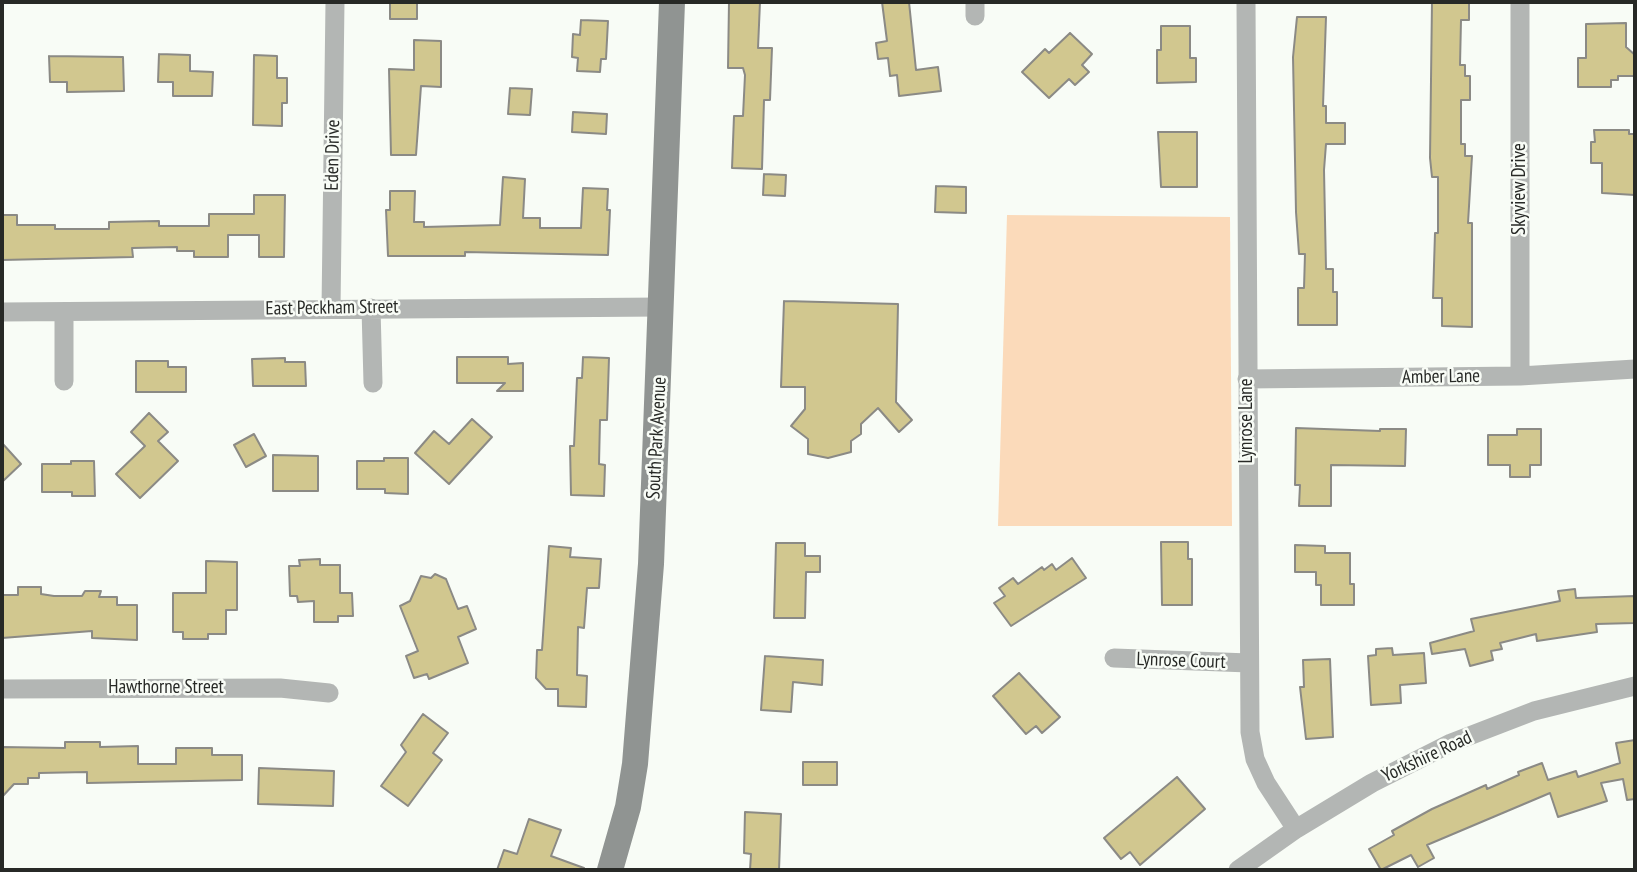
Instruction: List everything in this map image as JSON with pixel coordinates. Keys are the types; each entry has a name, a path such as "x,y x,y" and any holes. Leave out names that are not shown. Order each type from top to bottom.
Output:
{"main road":[{"name":"South Park Avenue","path":"610,870 628,807 635,764 651,564 663,307 672,2"}],"street":[{"name":"Eden Drive","path":"331,308 335,2"},
{"name":"Lynrose Lane","path":"1246,2 1250,732 1255,759 1266,783 1296,830"},
{"name":"Skyview Drive","path":"1520,2 1520,376"},
{"name":"East Peckham Street","path":"2,312 663,307"},
{"path":"371,308 373,383"},
{"path":"64,312 64,382"},
{"name":"Amber Lane","path":"1247,379 1520,376 1635,369"},
{"name":"Lynrose Court","path":"1114,658 1249,663"},
{"name":"Yorkshire Road","path":"1238,870 1372,783 1451,743 1534,711 1635,686"},
{"name":"Hawthorne Street","path":"2,689 280,688 329,693"}],"shaded area":[{"path":"1007,215 1230,217 1232,526 998,526"}],"building":[{"path":"390,2 417,2 417,19 390,19"},
{"path":"729,2 760,2 758,48 772,48 770,100 764,100 762,169 732,168 734,116 743,116 745,75 743,68 728,68"},
{"path":"882,2 909,2 916,70 938,67 941,91 899,96 897,75 890,76 888,58 878,59 876,43 887,41"},
{"path":"1432,2 1469,2 1469,20 1461,20 1460,65 1465,65 1465,76 1470,76 1470,100 1461,100 1461,144 1465,144 1465,156 1472,156 1468,223 1472,223 1472,327 1442,326 1442,298 1433,298 1435,233 1438,233 1438,177 1432,177 1430,158"},
{"path":"1297,17 1326,17 1323,106 1326,106 1326,123 1345,123 1345,144 1326,144 1324,170 1326,269 1333,269 1333,292 1337,292 1337,325 1298,325 1298,288 1304,288 1305,254 1299,254 1296,212 1293,57"},
{"path":"581,20 608,21 606,59 601,59 600,72 577,71 578,58 572,57 573,34 580,35"},
{"path":"1626,23 1626,47 1635,55 1635,76 1618,76 1618,80 1611,80 1611,87 1578,87 1578,58 1586,58 1586,24"},
{"path":"1161,26 1190,26 1190,58 1196,58 1196,82 1157,83 1157,50 1161,50"},
{"path":"1070,33 1092,54 1082,65 1089,72 1075,85 1069,79 1049,98 1022,72 1045,49 1049,53"},
{"path":"414,40 441,41 441,87 421,86 416,155 391,155 389,69 414,70"},
{"path":"159,54 190,55 190,71 213,72 212,96 173,96 173,82 158,82"},
{"path":"254,55 277,56 277,78 287,78 287,103 282,103 282,126 253,125"},
{"path":"49,56 123,57 124,91 67,92 67,82 50,82"},
{"path":"510,88 532,89 530,115 508,114"},
{"path":"573,112 607,114 606,134 572,132"},
{"path":"1594,130 1629,130 1629,134 1635,134 1635,195 1602,193 1602,163 1591,163"},
{"path":"1158,132 1197,132 1197,187 1161,187"},
{"path":"764,174 786,175 785,196 763,195"},
{"path":"503,177 525,179 523,218 540,218 540,228 581,228 583,188 608,189 608,255 465,252 465,256 388,256 386,210 390,210 390,191 415,191 414,222 424,222 424,227 500,225"},
{"path":"936,186 966,187 966,213 935,212"},
{"path":"254,195 285,195 284,257 259,257 259,235 228,235 228,257 194,257 194,251 177,251 177,247 132,248 133,257 2,260 2,215 17,215 17,225 55,225 55,229 109,229 109,222 159,221 159,226 209,226 209,214 254,214"},
{"path":"784,301 898,304 896,402 912,420 899,432 878,408 861,424 861,434 851,441 851,452 828,458 808,454 808,439 791,426 805,409 805,387 781,387"},
{"path":"457,357 508,357 508,364 523,363 523,391 497,391 505,383 457,383"},
{"path":"583,357 609,358 607,420 600,420 599,464 605,465 604,496 571,495 570,446 574,446 577,378 582,378"},
{"path":"285,358 285,362 305,362 306,386 253,386 252,359"},
{"path":"136,361 168,361 168,367 186,367 186,392 136,392"},
{"path":"149,413 168,432 158,441 178,461 140,498 116,474 145,446 131,432"},
{"path":"472,419 492,437 449,484 415,453 434,431 449,444"},
{"path":"1296,428 1380,431 1406,429 1405,466 1331,465 1331,506 1299,506 1300,485 1295,485"},
{"path":"1517,429 1541,429 1541,465 1530,465 1530,477 1510,477 1510,465 1488,465 1488,435 1517,435"},
{"path":"254,434 266,456 246,467 234,445"},
{"path":"2,443 21,464 2,482"},
{"path":"273,455 318,456 318,491 273,491"},
{"path":"384,458 408,458 408,494 385,493 385,489 357,489 357,461 384,461"},
{"path":"71,461 94,461 95,496 72,496 72,492 42,492 42,464 71,464"},
{"path":"1161,542 1188,542 1188,559 1192,559 1192,605 1162,605"},
{"path":"776,543 805,543 805,556 820,556 820,572 806,572 805,618 774,618"},
{"path":"1295,545 1325,546 1325,553 1350,553 1350,584 1354,584 1354,605 1321,605 1321,585 1316,585 1316,572 1295,572"},
{"path":"549,546 571,548 570,557 601,559 599,588 587,588 584,628 578,627 577,675 587,676 586,707 558,706 558,689 546,689 536,678 537,650 542,650"},
{"path":"1072,558 1086,578 1011,626 994,603 1005,596 999,588 1013,578 1018,584 1042,567 1044,570 1052,564 1056,570"},
{"path":"320,559 320,565 340,565 340,593 352,593 353,616 338,616 338,622 314,622 314,601 298,602 297,596 290,596 289,566 300,566 299,560"},
{"path":"206,561 237,562 237,610 226,610 226,634 208,634 208,639 183,639 183,632 173,632 173,593 206,593"},
{"path":"435,574 446,579 458,609 467,606 476,629 458,637 468,663 429,679 427,674 414,678 406,656 418,651 400,606 410,601 421,576 431,578"},
{"path":"18,587 41,587 41,594 54,596 82,596 85,591 101,591 99,597 117,597 117,605 137,605 137,640 92,638 92,631 2,638 2,595 18,595"},
{"path":"1575,589 1576,598 1635,596 1635,623 1596,624 1597,632 1537,641 1536,634 1500,643 1502,649 1491,651 1493,660 1470,666 1465,649 1432,654 1430,643 1474,631 1471,619 1560,601 1558,591"},
{"path":"1392,648 1393,655 1424,653 1426,683 1400,685 1401,703 1371,705 1368,656 1376,655 1376,649"},
{"path":"765,656 823,660 822,685 793,682 791,712 761,710"},
{"path":"1330,659 1333,737 1306,739 1300,687 1304,687 1303,660"},
{"path":"1019,673 1060,717 1042,733 1036,726 1026,734 993,696"},
{"path":"423,714 448,733 433,753 442,760 408,806 381,786 406,752 401,745"},
{"path":"1635,740 1635,799 1627,800 1623,779 1601,783 1607,801 1558,817 1550,793 1427,845 1434,858 1418,867 1411,855 1381,870 1369,849 1394,835 1392,831 1432,809 1486,785 1487,789 1519,775 1518,772 1542,763 1548,780 1576,771 1578,777 1620,763 1616,743"},
{"path":"65,742 100,742 100,747 138,746 138,764 176,764 176,748 212,748 212,755 242,755 242,780 87,783 87,772 39,773 39,778 28,778 28,784 14,784 2,797 2,747 65,748"},
{"path":"803,762 837,762 837,785 803,785"},
{"path":"259,768 334,771 333,806 258,804"},
{"path":"1177,777 1205,809 1140,865 1130,852 1121,859 1104,838"},
{"path":"745,812 781,814 779,870 750,870 751,854 744,853"},
{"path":"529,819 561,830 551,856 584,870 497,870 504,850 517,854"}]}
